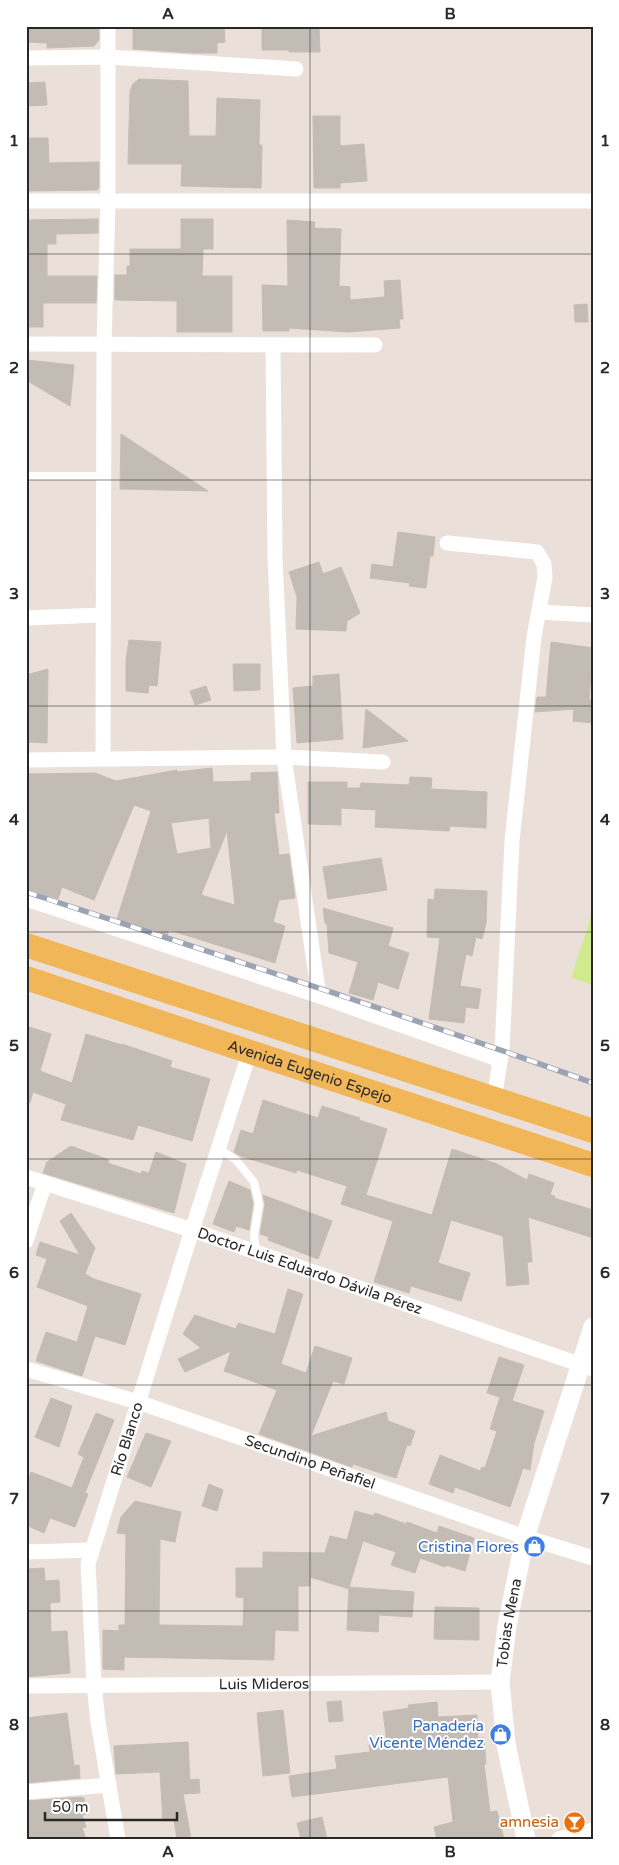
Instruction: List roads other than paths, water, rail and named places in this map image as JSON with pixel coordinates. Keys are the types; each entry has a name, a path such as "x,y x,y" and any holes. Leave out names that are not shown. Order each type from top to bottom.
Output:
{"main road":[{"name":"Avenida Eugenio Espejo","path":"26,945 593,1131"},
{"name":"Avenida Eugenio Espejo","path":"26,978 593,1164"}],"street":[{"path":"103,758 102,615 104,344 108,202 108,26"},
{"path":"26,58 108,57 296,68"},
{"path":"26,201 593,201"},
{"path":"26,344 375,345"},
{"path":"273,345 275,558 284,757 319,996"},
{"path":"447,543 537,552 544,564 546,577 534,637 512,840 500,1060 494,1098"},
{"path":"539,612 593,615"},
{"path":"26,618 102,615"},
{"path":"26,760 284,757 383,762"},
{"path":"26,899 319,996 500,1060"},
{"name":"Río Blanco","path":"118,1839 94,1684 88,1564 250,1051"},
{"name":"Doctor Luis Eduardo Dávila Pérez","path":"26,1177 192,1230 586,1367"},
{"path":"26,1241 45,1183"},
{"name":"Tobias Mena","path":"526,1839 506,1744 500,1682 507,1626 525,1537 586,1367 593,1327"},
{"name":"Secundino Peñafiel","path":"26,1369 138,1402 525,1537 593,1558"},
{"path":"26,1552 92,1550"},
{"name":"Luis Mideros","path":"26,1686 500,1682"},
{"path":"26,1792 109,1785"},
{"path":"559,1839 593,1830"}],"lane":[{"path":"26,476 103,476"},
{"path":"219,1148 236,1160 254,1182 259,1204 254,1235 256,1253"}],"railway":[{"path":"26,892 381,1009 593,1083"}],"place":[{"name":"Cristina Flores","path":"535,1547"},
{"name":"Panadería Vicente Méndez","path":"500,1735"},
{"name":"amnesia","path":"575,1822"}]}
